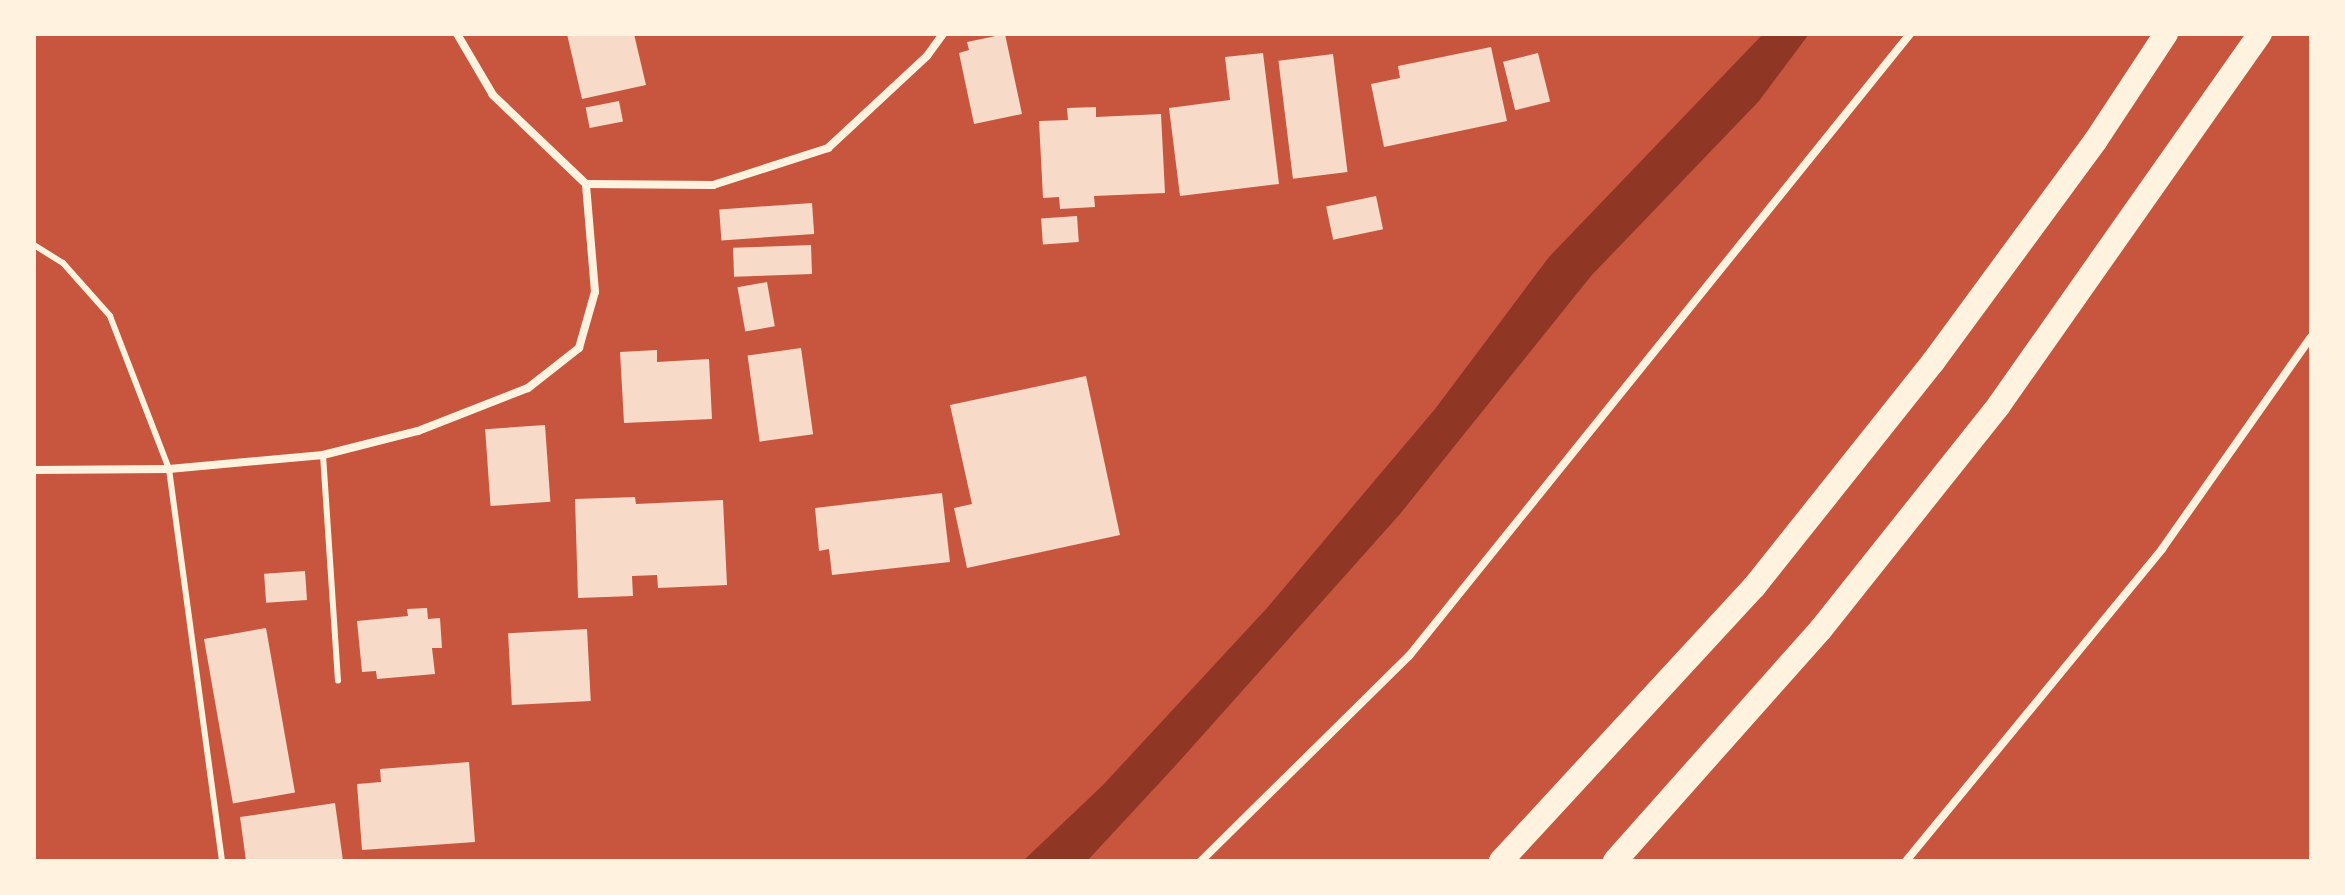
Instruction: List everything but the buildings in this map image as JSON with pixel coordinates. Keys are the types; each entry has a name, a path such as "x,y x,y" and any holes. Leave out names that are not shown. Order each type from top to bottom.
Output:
{"highway":[{"path":"1501,861 1754,587 1933,362 2096,140 2166,34"},
{"path":"1615,861 1821,629 1999,405 2260,34"}],"street":[{"path":"34,470 169,469 323,455 418,431 528,388 579,348 595,292 586,184 493,95 457,34"},
{"path":"586,184 713,185 828,148 927,56 943,34"},
{"path":"1201,861 1409,656 1910,34"},
{"path":"1906,861 2162,549 2311,337"}],"lane":[{"path":"34,245 63,263 110,316 169,469 222,861"},
{"path":"323,455 338,681"}],"shaded area":[{"path":"1763,34 1809,34 1759,101 1591,276 1400,514 1176,765 1087,861 1023,861 1103,785 1267,608 1435,409 1549,257"}]}
